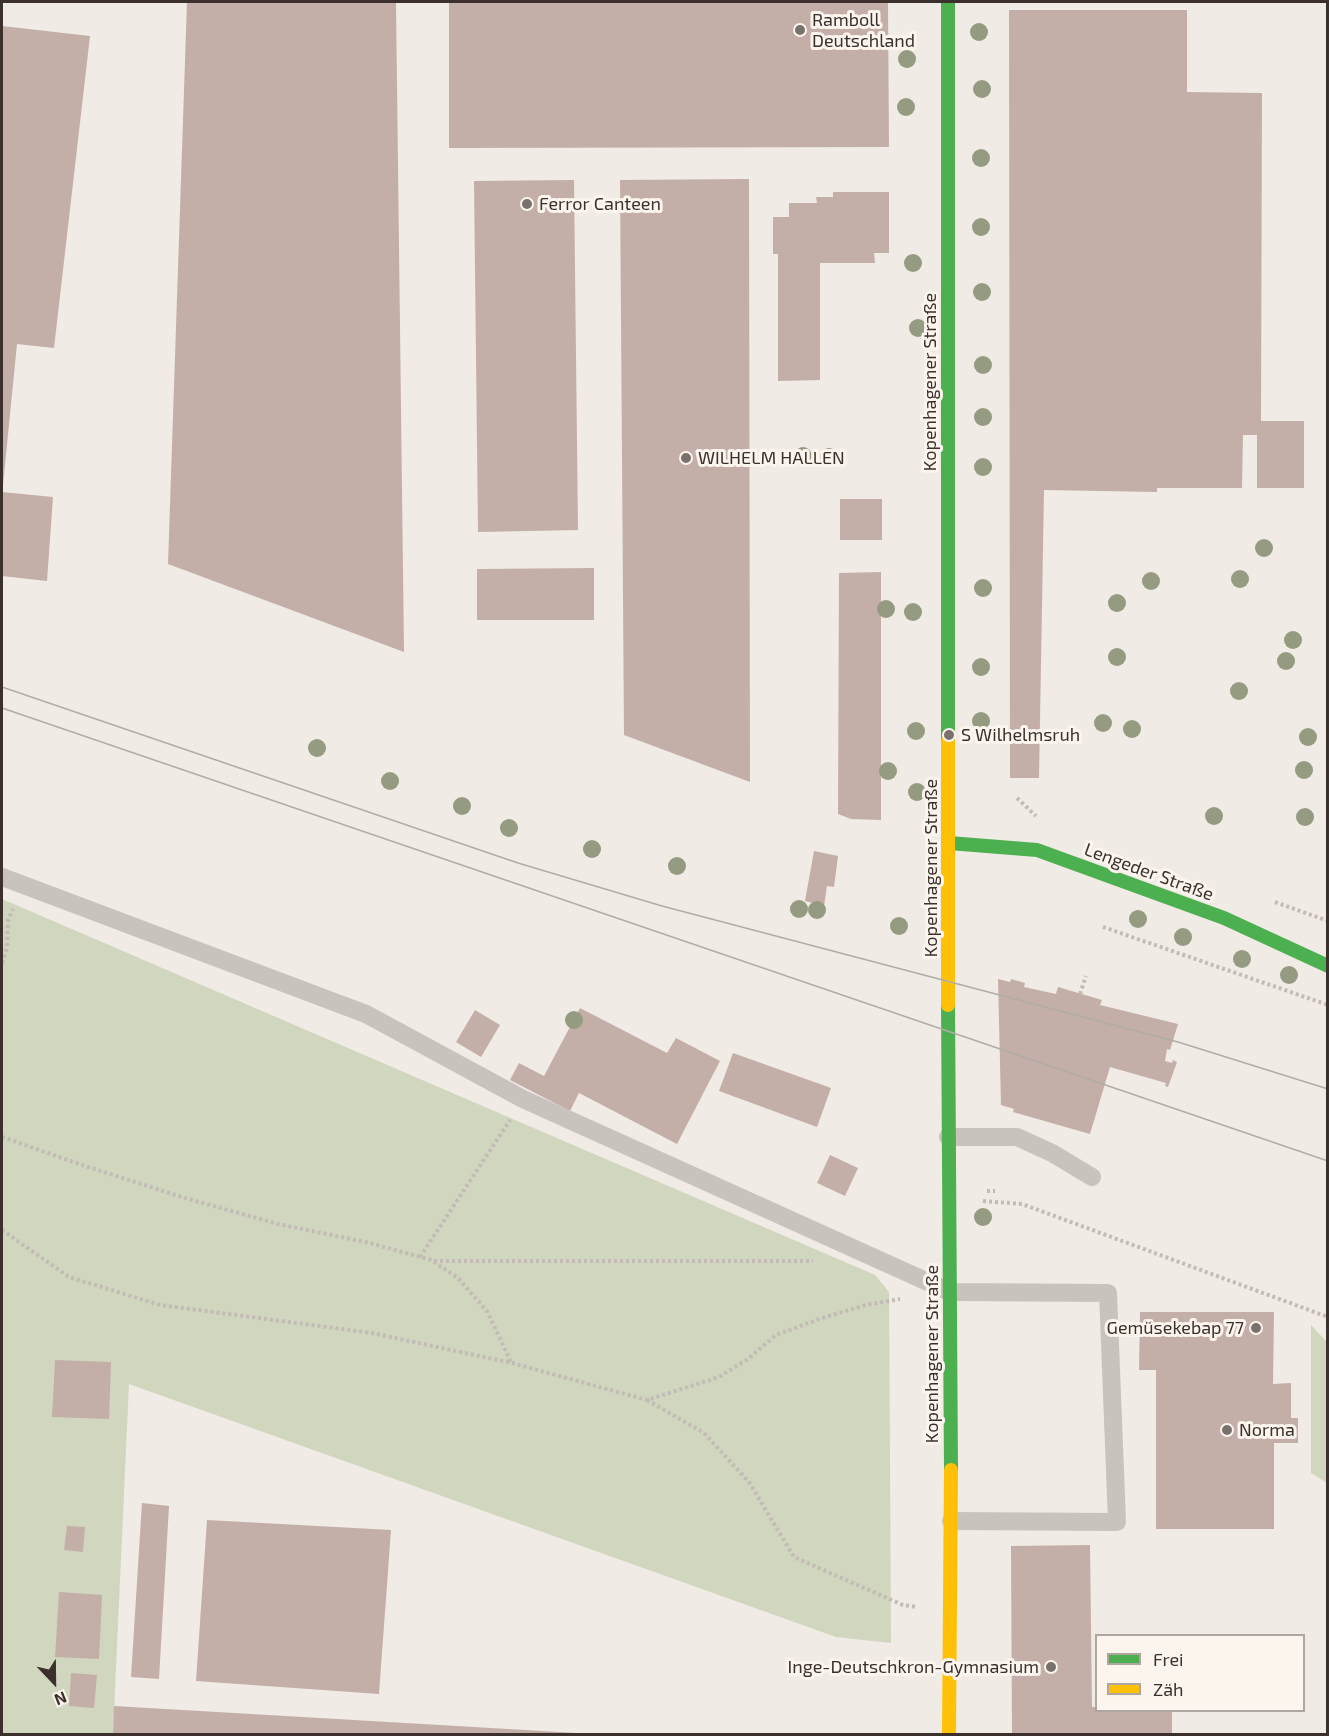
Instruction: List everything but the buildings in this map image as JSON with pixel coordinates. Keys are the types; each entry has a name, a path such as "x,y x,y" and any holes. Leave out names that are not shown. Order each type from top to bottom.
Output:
{"main road":[{"name":"Kopenhagener Straße","path":"948,2 948,1137 951,1521 949,1734"},
{"name":"Lengeder Straße","path":"949,843 1037,850 1224,918 1328,966"}],"lane":[{"path":"2,877 366,1014 524,1099 950,1292 1108,1293 1117,1522 951,1521"},
{"path":"948,1137 1017,1137 1052,1153 1092,1177"}],"path":[{"path":"2,963 8,948 8,920 24,886"},
{"path":"1103,927 1328,1005"},
{"path":"1080,994 1086,975"},
{"path":"420,1257 524,1099"},
{"path":"2,1137 195,1201 279,1224 370,1243 433,1261 459,1278 487,1311 512,1363"},
{"path":"987,1191 995,1191"},
{"path":"949,1202 996,1201 1022,1204 1328,1317"},
{"path":"2,1230 69,1277 160,1305 372,1333 512,1363 647,1400 704,1433 749,1482 794,1557 903,1605 951,1611"},
{"path":"433,1261 824,1261"},
{"path":"647,1400 719,1377 748,1359 776,1335 866,1305 904,1298"}],"green space":[{"path":"2,899 875,1275 889,1292 891,1643 836,1637 129,1384 113,1734 2,1734"},
{"path":"1311,1325 1327,1342 1327,1483 1311,1473"}],"tram line":[{"path":"2,687 518,863 662,906 1178,1042 1328,1089"},
{"path":"2,708 1328,1161"}],"traffic: fast":[{"path":"948,2 948,741"},
{"path":"949,843 1037,850 1224,918 1328,966"},
{"path":"948,1005 951,1470"}],"traffic: slow":[{"path":"948,741 948,1005"},
{"path":"949,1734 951,1470"}],"place":[{"name":"Ramboll Deutschland","path":"800,30"},
{"name":"Ferror Canteen","path":"527,204"},
{"name":"WILHELM HALLEN","path":"686,458"},
{"name":"S Wilhelmsruh","path":"949,735"},
{"name":"Gemüsekebap 77","path":"1256,1328"},
{"name":"Norma","path":"1227,1430"},
{"name":"Inge-Deutschkron-Gymnasium","path":"1051,1667"}]}
